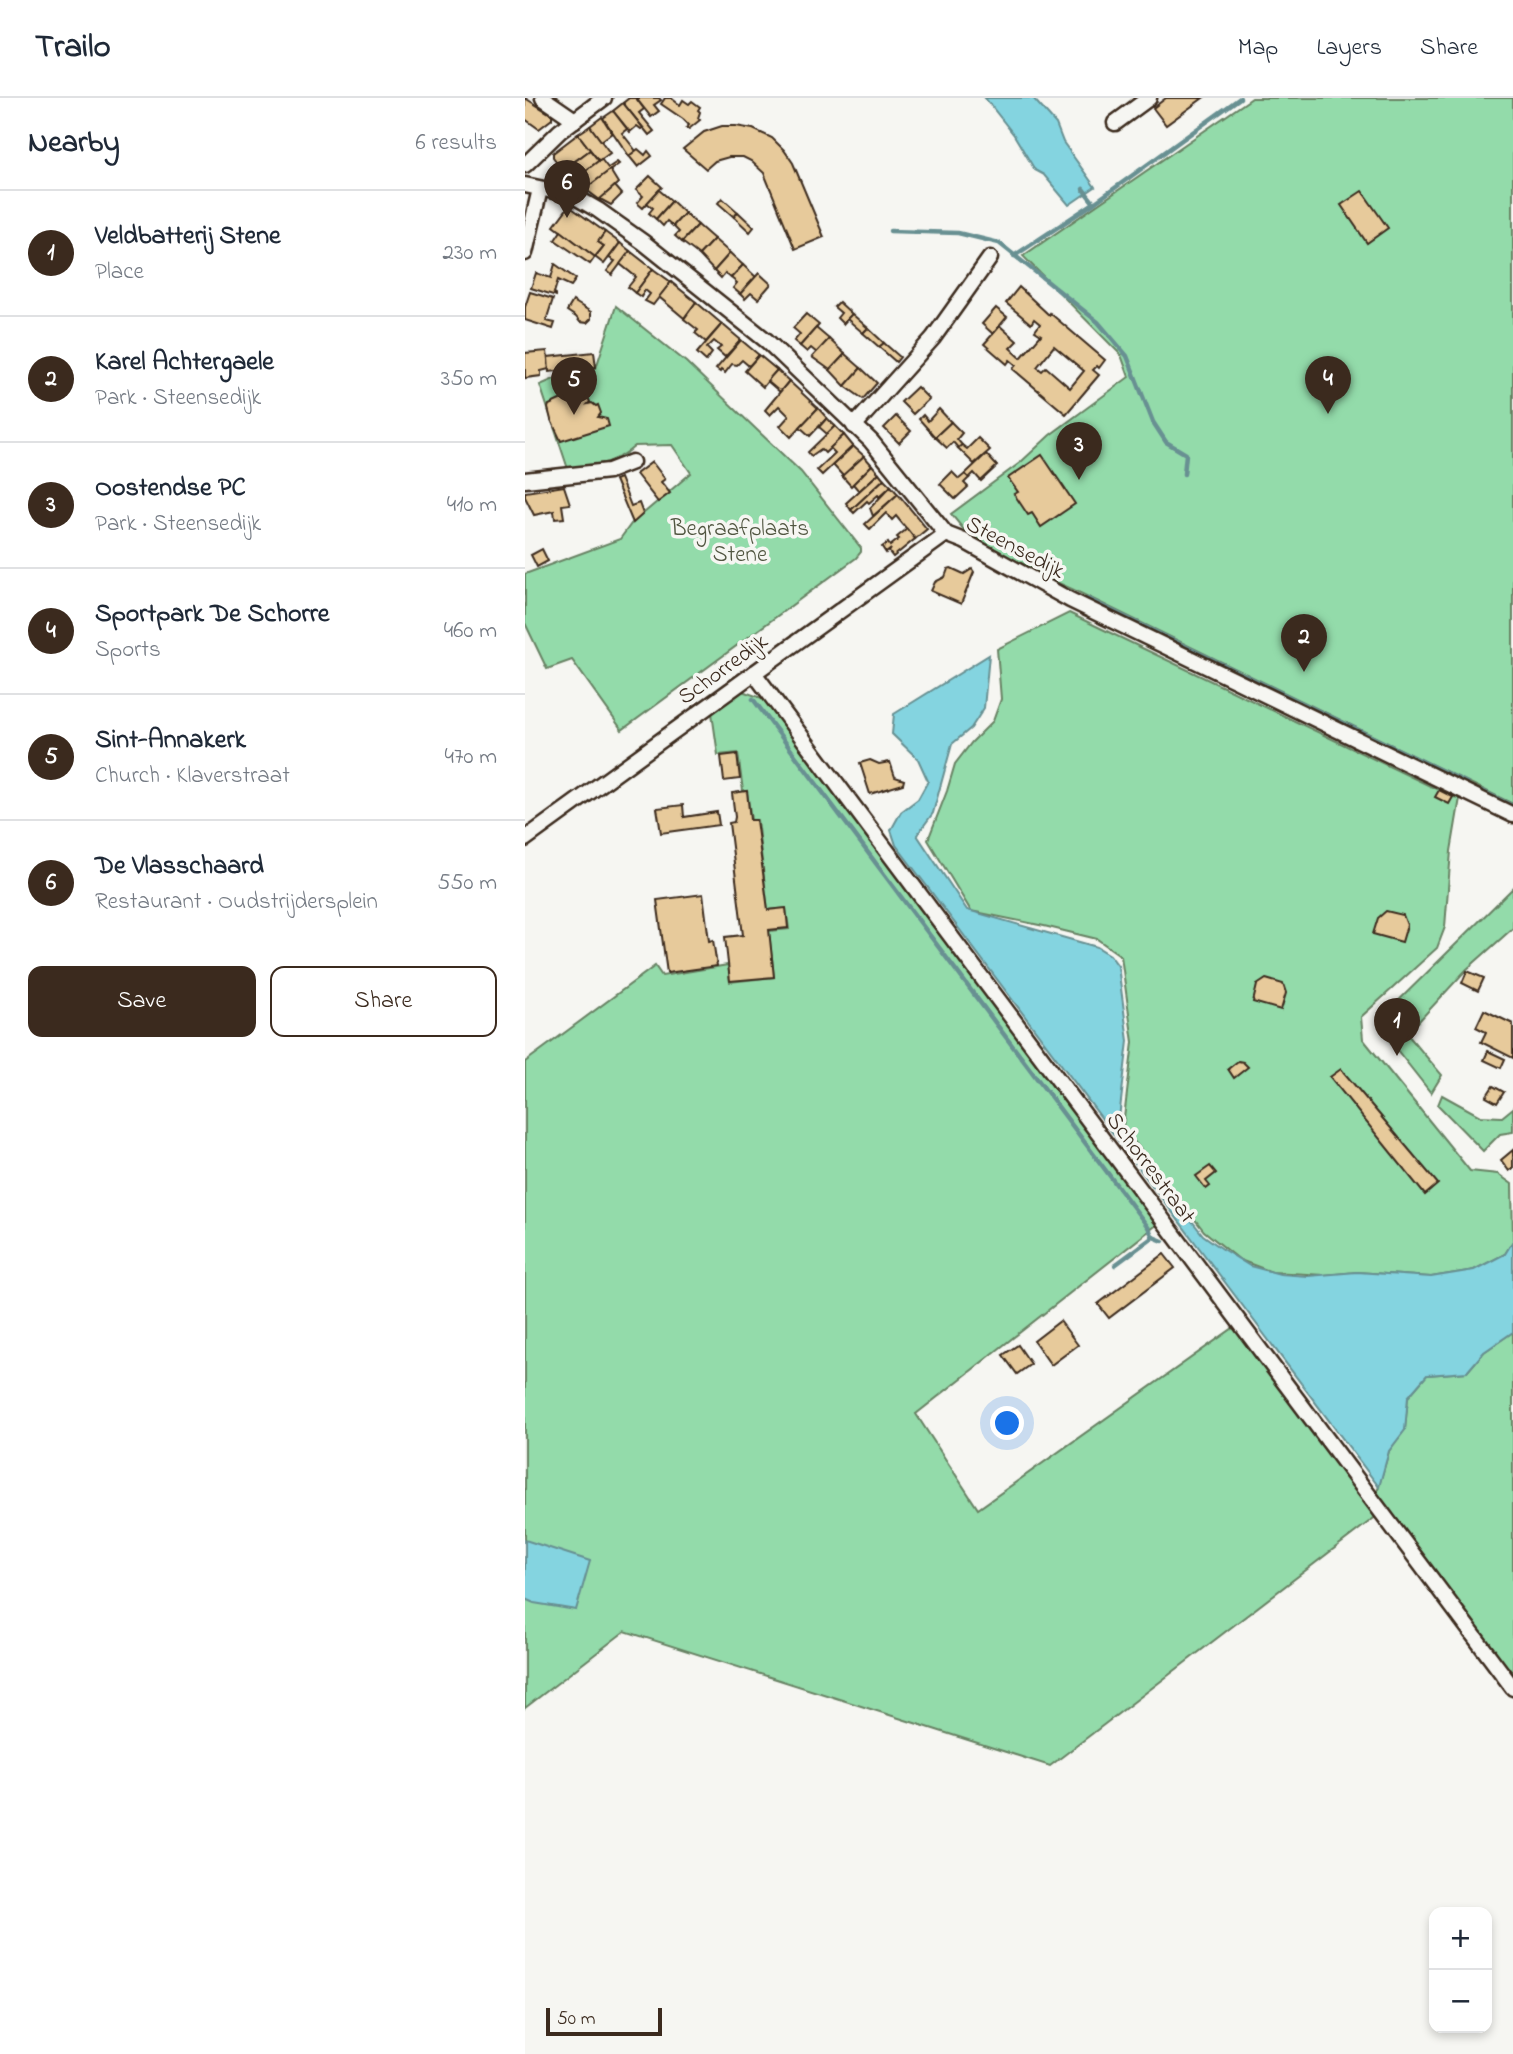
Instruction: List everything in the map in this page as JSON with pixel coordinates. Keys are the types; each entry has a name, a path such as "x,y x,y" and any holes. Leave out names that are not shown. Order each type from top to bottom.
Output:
{"street":[{"path":"543,98 575,120"},
{"path":"528,163 560,131 604,98"},
{"path":"1115,123 1149,98"},
{"name":"Steensedijk","path":"525,185 572,195 598,210 643,242 767,341 871,442 946,534 964,541 1070,600 1513,814"},
{"path":"525,253 540,189"},
{"path":"854,426 933,338 990,258"},
{"path":"525,480 609,471 632,462"},
{"name":"Schorredijk","path":"525,839 946,534"},
{"name":"Schorrestraat","path":"754,673 1513,1688"}],"green space":[{"path":"1252,98 1513,98 1513,804 1074,590 1045,577 1036,576 969,536 951,514 1021,462 1050,435 1129,377 1121,355 1023,256"},
{"name":"Begraafplaats Stene","path":"616,306 686,362 801,472 861,548 856,558 622,730 572,660 547,669 525,623 525,574 620,539 631,524 691,473 672,445 635,446 612,461 568,469 540,385 566,374 596,368"},
{"path":"1069,613 1460,798 1451,851 1445,927 1437,948 1361,1017 1363,1039 1470,1171 1498,1174 1512,1184 1513,1241 1505,1254 1474,1270 1431,1277 1357,1272 1324,1275 1272,1272 1240,1260 1204,1231 1123,1127 1133,1042 1121,956 1097,939 971,911 928,840 955,764 993,721 1001,699 997,649"},
{"path":"742,691 762,698 781,717 1159,1223 916,1414 978,1509 1236,1326 1378,1515 1050,1766 625,1631 525,1708 525,1062 655,966 662,976 728,965 730,982 774,977 769,931 789,929 786,908 768,910 757,820 751,820 747,791 743,791 738,753 718,755 712,713"},
{"path":"1513,888 1513,928 1466,970 1407,1034 1442,1075 1431,1093 1382,1031 1385,1014"},
{"path":"1442,1095 1480,1116 1502,1117 1513,1108 1513,1132 1500,1134 1483,1151 1438,1105"},
{"path":"1513,1332 1513,1678 1376,1496 1389,1451 1405,1429 1408,1397 1427,1375 1467,1372 1484,1352"}],"water":[{"path":"985,98 1033,98 1056,124 1063,142 1095,187 1069,205 1044,175 1035,170 1014,135"},
{"path":"989,655 984,708 971,728 952,744 933,813 917,835 967,910 1097,947 1110,955 1118,966 1128,1041 1118,1127 1203,1235 1250,1266 1280,1274 1308,1276 1357,1272 1431,1277 1474,1270 1505,1254 1513,1241 1513,1332 1484,1352 1467,1372 1427,1375 1408,1397 1405,1430 1389,1451 1379,1487 896,845 891,830 901,812 918,799 928,781 918,759 892,734 894,714"},
{"path":"525,1540 590,1561 576,1610 525,1599"}],"building":[{"path":"525,98 552,115 552,119 539,129 525,119"},
{"path":"629,98 636,98 644,109 639,113 654,131 649,135 623,103"},
{"path":"636,98 659,98 661,100 654,105 659,111 651,117"},
{"path":"665,98 671,98 680,105 683,100 689,104 692,101 700,107 700,120 689,129 686,128 689,125 683,119 661,104"},
{"path":"1166,98 1203,98 1166,125 1153,108"},
{"path":"623,103 643,128 637,126 630,132 613,111"},
{"path":"613,111 627,129 622,133 636,151 629,156 603,118"},
{"path":"602,117 612,133 601,141 590,126"},
{"path":"590,126 610,153 599,161 578,134"},
{"path":"722,126 753,129 772,138 784,150 793,163 824,237 795,249 764,173 751,161 743,157 729,157 715,161 706,169 683,149 704,132"},
{"path":"578,134 590,150 563,170 553,153"},
{"path":"638,149 645,155 648,151 652,156 638,167 629,156"},
{"path":"590,150 599,161 572,181 563,170"},
{"path":"601,159 608,168 617,162 619,164 585,189 576,178"},
{"path":"610,170 618,183 600,200 585,189"},
{"path":"650,176 662,187 643,208 637,203 643,196 636,190"},
{"path":"615,186 622,194 611,205 600,199"},
{"path":"659,190 672,201 656,219 649,213 653,208 647,203"},
{"path":"1362,191 1388,228 1367,243 1341,205"},
{"path":"722,198 738,212 734,217 718,203"},
{"path":"672,201 685,213 673,226 667,221 663,226 656,219"},
{"path":"569,206 605,232 598,242 604,246 595,257 554,226"},
{"path":"738,212 754,227 750,232 734,217"},
{"path":"685,213 698,225 682,242 675,236 679,232 673,226"},
{"path":"698,225 714,239 699,255 682,242"},
{"path":"561,231 595,257 590,264 555,240"},
{"path":"605,232 620,243 604,264 595,257 604,246 598,242"},
{"path":"714,239 730,253 714,271 699,255"},
{"path":"620,243 630,251 612,275 607,271 615,261 609,258"},
{"path":"630,251 653,269 635,293 628,287 636,277 620,264"},
{"path":"730,253 743,265 731,278 725,273 721,278 714,271"},
{"path":"555,264 576,279 571,286 558,280 554,293 556,296 531,288 536,273 551,278"},
{"path":"743,265 756,277 740,294 733,288 737,283 731,278"},
{"path":"653,269 671,282 653,305 645,301 650,294 645,290 641,297 635,293"},
{"path":"759,273 771,284 758,299 751,293 745,299 740,294"},
{"path":"671,282 696,302 684,318 659,297"},
{"path":"1019,287 1105,360 1099,368 1097,366 1093,370 1099,375 1066,414 1013,369 1016,365 1010,360 1007,364 984,344 1000,326 1017,341 1010,348 1021,358 1041,335 1035,331 1040,324 1034,319 1031,324 1006,303","holes":["1054,346 1084,371 1070,388 1046,367 1042,371 1037,367"]},
{"path":"530,292 553,299 546,321 555,323 553,329 525,320 525,307"},
{"path":"573,301 591,312 591,319 587,323 580,322 567,311"},
{"path":"696,302 722,324 706,342 695,333 698,330 684,319"},
{"path":"839,302 852,314 843,324 837,318 841,313 834,307"},
{"path":"996,308 1007,317 993,334 982,324"},
{"path":"806,314 819,325 800,346 794,341 800,334 793,328"},
{"path":"852,314 868,328 863,333 847,319"},
{"path":"722,324 741,340 725,357 717,350 721,347 714,341 707,348 712,353 706,361 697,353"},
{"path":"816,328 829,339 817,353 811,348 807,352 800,346"},
{"path":"868,328 884,343 879,347 863,333"},
{"path":"829,339 845,354 830,370 812,357"},
{"path":"741,340 759,355 749,366 742,360 737,365 732,364 725,373 716,369"},
{"path":"884,343 900,357 896,362 879,347"},
{"path":"547,351 549,369 541,371 541,376 525,378 525,353"},
{"path":"594,352 596,367 549,372 548,357"},
{"path":"845,354 861,368 845,386 830,370"},
{"path":"759,355 777,370 763,387 745,371"},
{"path":"861,368 877,383 863,399 845,386"},
{"path":"777,370 789,381 780,392 767,381"},
{"path":"789,381 818,408 791,437 780,426 789,416 779,406 770,415 765,410"},
{"path":"917,387 929,399 913,414 901,402"},
{"path":"577,392 586,393 590,402 588,404 598,405 601,413 598,417 607,419 609,426 561,441 548,408 549,405"},
{"path":"818,408 827,418 810,436 800,427"},
{"path":"939,409 951,422 935,437 919,419 923,415 928,421"},
{"path":"896,416 911,431 899,443 884,428"},
{"path":"827,418 835,426 827,434 819,427"},
{"path":"951,422 962,433 957,439 962,445 958,448 953,442 947,448 935,437"},
{"path":"835,426 844,435 825,453 821,449 811,456 808,452"},
{"path":"844,435 853,446 822,475 817,470 835,453 830,448"},
{"path":"978,438 990,450 974,464 958,448 962,445 967,449"},
{"path":"853,446 864,456 843,476 833,465"},
{"path":"986,454 997,466 981,481 974,473 969,478 965,474"},
{"path":"1042,455 1075,504 1041,527 1032,513 1028,515 1014,494 1018,492 1008,478"},
{"path":"864,456 872,465 851,486 842,476"},
{"path":"652,462 665,479 661,482 670,493 658,502 636,474"},
{"path":"872,465 879,473 859,491 853,484"},
{"path":"952,472 959,479 965,474 969,478 964,483 968,487 955,499 940,484"},
{"path":"879,473 884,479 851,510 846,503"},
{"path":"620,478 631,506 639,503 643,514 633,523 615,480"},
{"path":"884,479 891,486 854,513 851,510"},
{"path":"564,486 570,504 562,505 564,518 555,519 554,511 534,515 525,492"},
{"path":"891,486 898,494 873,516 870,508"},
{"path":"898,494 927,529 915,539 896,516 892,520 886,513 870,529 865,524"},
{"path":"907,529 915,539 893,557 889,552 891,549 886,553 882,547 888,543 890,546"},
{"path":"542,549 548,561 537,567 531,555"},
{"path":"951,568 964,574 972,569 974,572 961,604 931,591 935,582 945,577"},
{"path":"737,754 740,779 724,781 721,756"},
{"path":"870,760 879,764 890,762 895,777 904,780 903,784 870,794 860,763"},
{"path":"1439,790 1453,797 1449,804 1435,797"},
{"path":"747,791 750,820 756,820 768,910 786,908 788,928 769,930 774,977 730,981 725,937 743,935 729,823 734,822 735,817 732,793"},
{"path":"683,805 684,817 717,812 719,825 661,833 657,808"},
{"path":"703,894 709,941 713,940 717,966 667,973 657,900"},
{"path":"1386,911 1403,915 1407,925 1402,942 1373,934 1378,918"},
{"path":"1467,971 1484,978 1478,991 1462,983"},
{"path":"1266,979 1283,984 1286,993 1281,1010 1253,1002 1257,985"},
{"path":"1484,1010 1513,1024 1513,1058 1481,1042 1486,1032 1476,1027"},
{"path":"1488,1051 1505,1059 1501,1068 1484,1060"},
{"path":"1238,1061 1248,1067 1234,1078 1228,1069"},
{"path":"1341,1069 1438,1184 1425,1195 1330,1077"},
{"path":"1493,1086 1504,1092 1497,1103 1486,1097"},
{"path":"1513,1150 1513,1168 1509,1171 1501,1160"},
{"path":"1210,1166 1216,1173 1206,1181 1210,1186 1206,1189 1196,1176"},
{"path":"1164,1254 1175,1268 1109,1318 1098,1304"},
{"path":"1060,1321 1078,1345 1051,1365 1034,1341"},
{"path":"1018,1345 1031,1364 1017,1374 1003,1355"}],"waterway":[{"path":"1014,256 1094,203 1240,98"},
{"path":"1083,189 1094,203"},
{"path":"890,231 958,233 999,243 1098,322 1127,356 1153,422 1166,442 1186,454 1184,474"},
{"path":"1086,598 1467,783"},
{"path":"753,699 1153,1237"},
{"path":"1482,791 1513,806"},
{"path":"1115,1265 1153,1237 1163,1241"}],"place":[{"name":"De Vlasschaard","path":"567,218"},
{"name":"Sportpark De Schorre","path":"1328,414"},
{"name":"Sint-Annakerk","path":"574,415"},
{"name":"Oostendse PC","path":"1079,480"},
{"name":"Karel Achtergaele","path":"1304,672"},
{"name":"Veldbatterij Stene","path":"1397,1056"}]}
